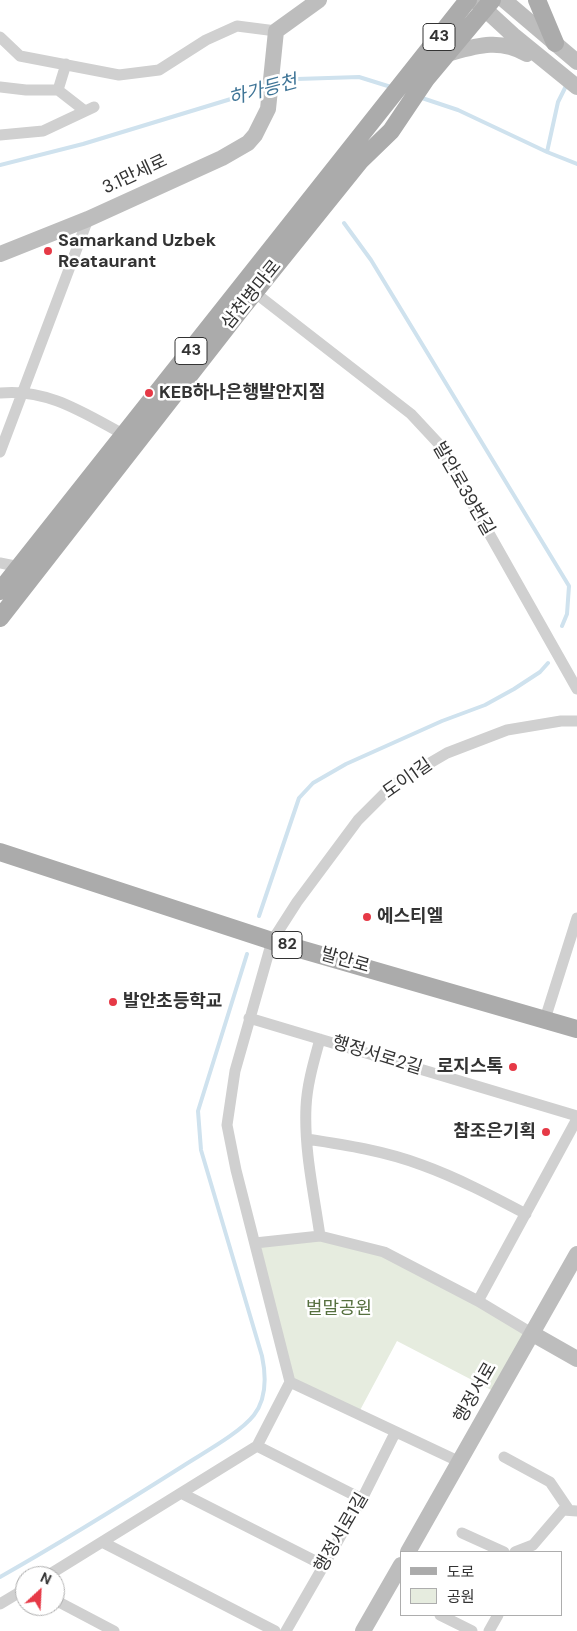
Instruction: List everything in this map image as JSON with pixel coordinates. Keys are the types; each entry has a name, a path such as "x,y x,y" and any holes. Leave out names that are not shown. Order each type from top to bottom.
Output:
{"main road":[{"name":"43","path":"418,76 468,0"},
{"path":"536,0 560,47"},
{"name":"43","path":"418,76 446,54 484,3"},
{"name":"삼천병마로","path":"0,592 382,110 418,76"},
{"name":"삼천병마로","path":"0,618 254,292 360,161 391,131 399,119 418,76"},
{"name":"발안로","path":"0,852 272,940 577,1028"}],"street":[{"path":"0,37 20,56 119,75 159,70 206,40 237,26 276,31 319,0"},
{"path":"504,0 577,62"},
{"path":"484,3 577,87"},
{"name":"3.1만세로","path":"0,254 88,219 222,158 248,143 255,135 268,109 276,31"},
{"path":"446,54 485,44 500,43 516,47 554,68"},
{"path":"58,90 66,64"},
{"path":"0,87 26,90 58,90 90,109 43,131 0,135"},
{"path":"0,452 88,219"},
{"name":"발안로39번길","path":"254,292 411,414 438,443 577,689"},
{"path":"0,393 24,392 60,401 124,434"},
{"path":"0,563 20,567"},
{"name":"도이1길","path":"272,940 297,902 358,820 394,784 447,753 507,730 561,721 577,721"},
{"path":"545,1019 577,918"},
{"path":"64,1566 257,1446 290,1382 227,1125 235,1071 272,940"},
{"name":"행정서로2길","path":"249,1018 577,1118"},
{"name":"행정서로2길","path":"320,1039 308,1085 306,1106 307,1139 320,1236"},
{"path":"478,1300 577,1118"},
{"path":"307,1139 359,1147 421,1164 456,1178 526,1214"},
{"path":"255,1243 320,1236 384,1252 478,1300 577,1359"},
{"name":"행정서로","path":"409,1551 577,1254"},
{"path":"290,1382 460,1462"},
{"name":"행정서로1길","path":"286,1631 362,1499 395,1433"},
{"path":"257,1446 362,1499"},
{"path":"504,1457 550,1482 573,1510"},
{"path":"181,1493 323,1565"},
{"path":"518,1551 533,1545 563,1510 573,1510"},
{"path":"462,1533 502,1551"},
{"path":"104,1542 275,1631"},
{"path":"363,1631 400,1567"},
{"path":"0,1604 15,1595"},
{"path":"65,1605 114,1631"},
{"path":"442,1616 472,1631"},
{"path":"489,1631 497,1616"}],"green space":[{"name":"벌말공원","path":"320,1236 384,1252 533,1334 499,1394 397,1341 358,1414 290,1382 255,1243"}],"waterway":[{"name":"하가등천","path":"276,86 297,79 359,77 391,87"},
{"name":"하가등천","path":"419,97 458,110 547,152 558,102 567,84"},
{"name":"하가등천","path":"0,165 83,144 267,88"},
{"path":"547,152 577,164"},
{"path":"344,223 371,260 569,586 567,614 562,626"},
{"path":"259,916 299,798 313,783 346,764 442,721 485,705 540,672 548,663"},
{"path":"0,1577 92,1523 221,1442 248,1422 261,1401 265,1379 262,1356 201,1150 198,1111 247,954"}],"place":[{"name":"Samarkand Uzbek Reataurant","path":"48,251"},
{"name":"KEB하나은행발안지점","path":"149,393"},
{"name":"에스티엘","path":"367,917"},
{"name":"발안초등학교","path":"113,1002"},
{"name":"로지스톡","path":"513,1067"},
{"name":"참조은기획","path":"546,1132"}]}
